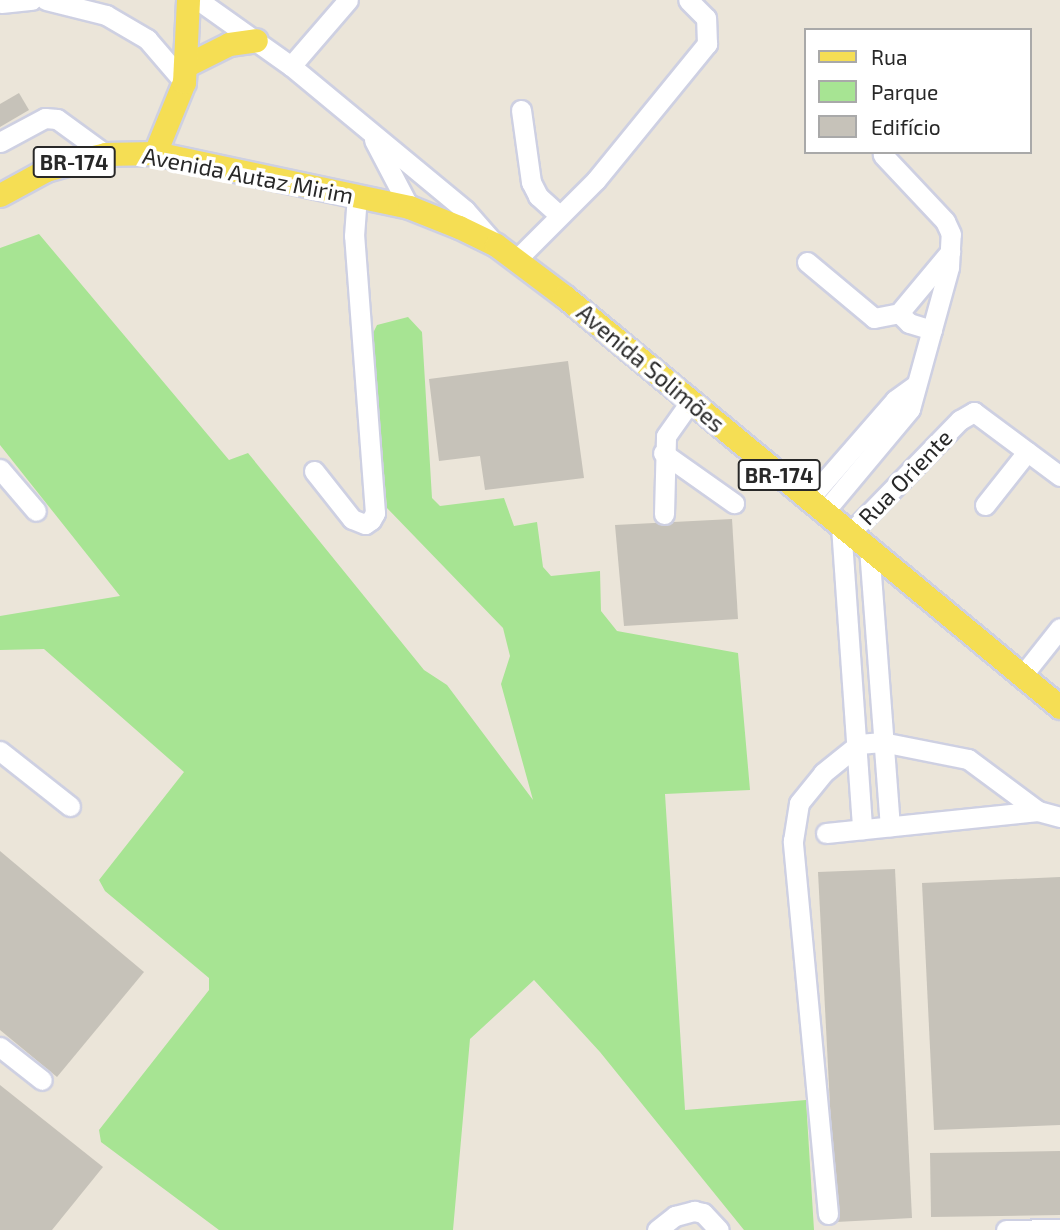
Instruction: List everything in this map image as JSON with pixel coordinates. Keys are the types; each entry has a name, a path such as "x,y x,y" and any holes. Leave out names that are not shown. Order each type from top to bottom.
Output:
{"main road":[{"path":"155,153 186,74 188,0"},
{"path":"186,74 229,44 256,40"},
{"name":"Avenida Autaz Mirim","path":"0,195 46,170 105,154 155,153 409,207 496,245"},
{"name":"Avenida Solimões","path":"496,245 1060,707"}],"street":[{"path":"1,3 32,0"},
{"path":"46,0 116,21 147,39 186,74"},
{"name":"Avenida Solimões","path":"198,0 291,66 465,210 496,245"},
{"path":"291,66 348,0"},
{"path":"516,260 596,180 707,44 706,18 688,0"},
{"path":"522,110 531,182 538,196 559,215"},
{"path":"0,142 45,118 57,118 105,154"},
{"name":"Avenida Solimões","path":"372,135 409,207"},
{"path":"862,829 859,744 831,517 888,408 914,386 943,296 951,249 945,221 883,155"},
{"path":"314,471 352,519 365,524 371,520 375,513 354,236 357,195"},
{"path":"807,262 874,317 899,313 951,249"},
{"path":"923,284 934,283 943,296"},
{"path":"899,313 909,323 932,330"},
{"path":"664,514 663,453 666,436 690,402"},
{"name":"Rua Oriente","path":"831,517 974,412 987,417 1027,452"},
{"path":"985,505 1027,452 1060,476"},
{"path":"663,453 734,503"},
{"path":"0,469 36,511"},
{"path":"869,548 890,826"},
{"path":"1023,676 1060,628"},
{"path":"828,1214 793,825 799,803 810,788 859,744 882,742 968,758 1038,811"},
{"path":"0,751 70,806"},
{"path":"826,833 1038,811 1060,817"},
{"path":"0,1047 42,1080"},
{"path":"657,1230 675,1216 694,1210 703,1213 719,1230"},
{"path":"1006,1230 1060,1229"}],"green space":[{"path":"39,234 229,460 248,453 424,670 447,685 533,800 501,684 510,656 503,628 387,508 372,335 377,325 408,317 422,332 432,498 440,506 504,498 514,526 537,522 543,567 551,576 600,571 601,611 617,631 738,653 750,790 665,794 685,1110 806,1100 814,1230 744,1230 600,1052 534,980 470,1039 453,1230 219,1230 101,1142 99,1130 209,990 209,978 105,891 99,880 184,772 44,649 0,650 0,616 120,596 0,445 0,248"}],"building":[{"path":"19,93 29,110 0,127 0,104"},
{"path":"568,361 584,478 485,490 480,456 439,461 429,379"},
{"path":"732,519 738,619 624,626 615,525"},
{"path":"0,851 144,972 57,1077 0,1030"},
{"path":"895,869 912,1218 836,1222 818,872"},
{"path":"1060,877 1060,1125 934,1130 922,883"},
{"path":"0,1085 103,1167 52,1230 0,1230"},
{"path":"1060,1151 1060,1215 931,1217 930,1153"}]}
